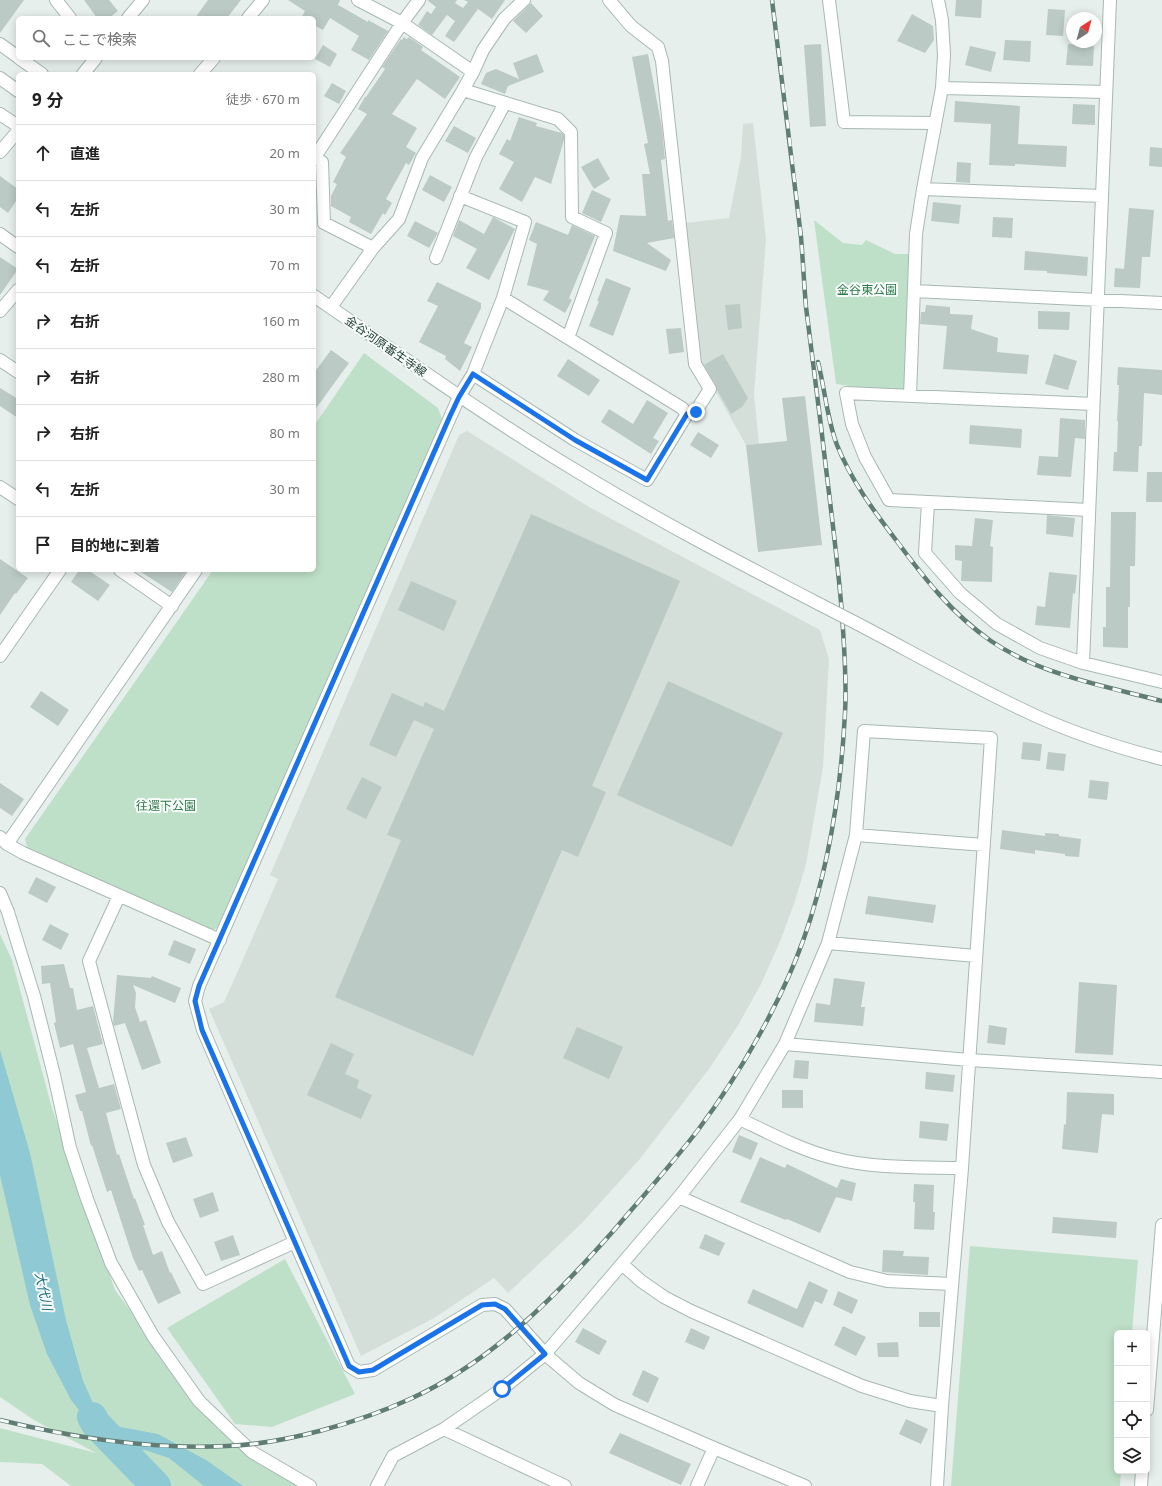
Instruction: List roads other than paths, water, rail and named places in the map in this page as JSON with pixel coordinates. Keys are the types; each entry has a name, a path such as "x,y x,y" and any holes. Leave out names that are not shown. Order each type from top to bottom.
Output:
{"street":[{"path":"56,0 68,16"},
{"path":"130,16 143,0"},
{"path":"250,16 263,0"},
{"path":"358,0 402,23 474,72"},
{"path":"316,154 402,23 419,0"},
{"path":"331,307 373,248 400,219 422,158 474,72 483,50 504,19 524,0"},
{"path":"473,374 575,440 647,480 687,414 696,412 710,389 696,364 662,61 658,47 630,26 609,0"},
{"path":"829,0 844,122 934,123"},
{"path":"910,396 916,234 934,123 942,88 944,55 942,20 938,0"},
{"path":"1083,663 1110,0"},
{"path":"0,44 16,56"},
{"path":"22,60 39,72"},
{"path":"85,72 94,60"},
{"path":"202,72 212,60"},
{"path":"0,78 16,90"},
{"path":"942,88 1106,92"},
{"path":"463,90 558,119 571,132 572,217 606,233 568,338"},
{"path":"436,258 476,157 504,103"},
{"path":"0,114 16,125"},
{"path":"0,152 16,133"},
{"path":"316,158 322,162 324,223 373,248"},
{"path":"923,189 1102,196"},
{"path":"460,196 525,222 503,298 473,374 459,397 199,986 195,1001 202,1030 349,1366 359,1372 373,1370 482,1305 495,1304 505,1309 545,1354 579,1383 615,1405 805,1486"},
{"path":"0,234 16,246"},
{"path":"914,291 1162,303"},
{"path":"0,311 16,292"},
{"name":"金谷河原番生寺線","path":"316,297 459,397 534,445 668,525 996,697 1037,716 1104,742 1162,759"},
{"path":"503,298 682,408 687,414"},
{"path":"0,360 16,371"},
{"path":"1089,510 889,500 865,457 852,424 846,393 1093,404"},
{"path":"0,487 16,499"},
{"path":"928,503 925,553 960,593 997,624 1040,648 1083,663 1162,682"},
{"path":"0,656 59,572"},
{"path":"123,572 172,606"},
{"path":"195,572 4,841 22,853 220,940"},
{"path":"377,1486 393,1456 444,1430 502,1389 545,1354 679,1197 740,1119 785,1044 828,943 856,835 864,731 991,738 962,1168 942,1406 937,1486"},
{"path":"856,835 984,845"},
{"path":"0,893 8,912 34,996 54,1075 70,1148 111,1263 153,1336 198,1401 252,1452 310,1486"},
{"path":"119,896 89,961 144,1165 168,1222 203,1284 295,1242"},
{"path":"828,943 976,956"},
{"path":"785,1044 969,1060 1162,1072"},
{"path":"740,1119 793,1145 834,1159 878,1166 962,1168"},
{"path":"679,1197 850,1272 887,1281 952,1284"},
{"path":"1148,1402 1162,1225"},
{"path":"622,1264 641,1281 664,1297 691,1311 862,1386 910,1401 942,1406"},
{"path":"444,1430 565,1486"},
{"path":"697,1486 714,1448"},
{"path":"1141,1486 1142,1474"}],"water":[{"path":"0,1050 30,1153 66,1320 83,1381 93,1403 110,1425 158,1434 206,1460 243,1486 204,1486 169,1458 145,1450 134,1451 108,1446 71,1400 47,1354 30,1305 0,1175"}],"waterway":[{"name":"大代川","path":"92,1417 96,1424 156,1486"}],"railway":[{"path":"0,1420 56,1432 113,1441 170,1446 227,1446 272,1441 320,1431 390,1408 440,1384 495,1347 521,1325 570,1279 593,1254 668,1168 698,1130 729,1086 758,1038 795,963 813,911 827,856 837,799 846,701 838,567 806,307 798,207 772,0"},
{"path":"818,362 828,415 837,445 849,470 863,494 887,529 928,582 951,607 991,641 1010,653 1031,663 1074,678 1162,701"}],"park label":[{"name":"金谷東公園","path":"867,289"},
{"name":"往還下公園","path":"166,805"}]}
